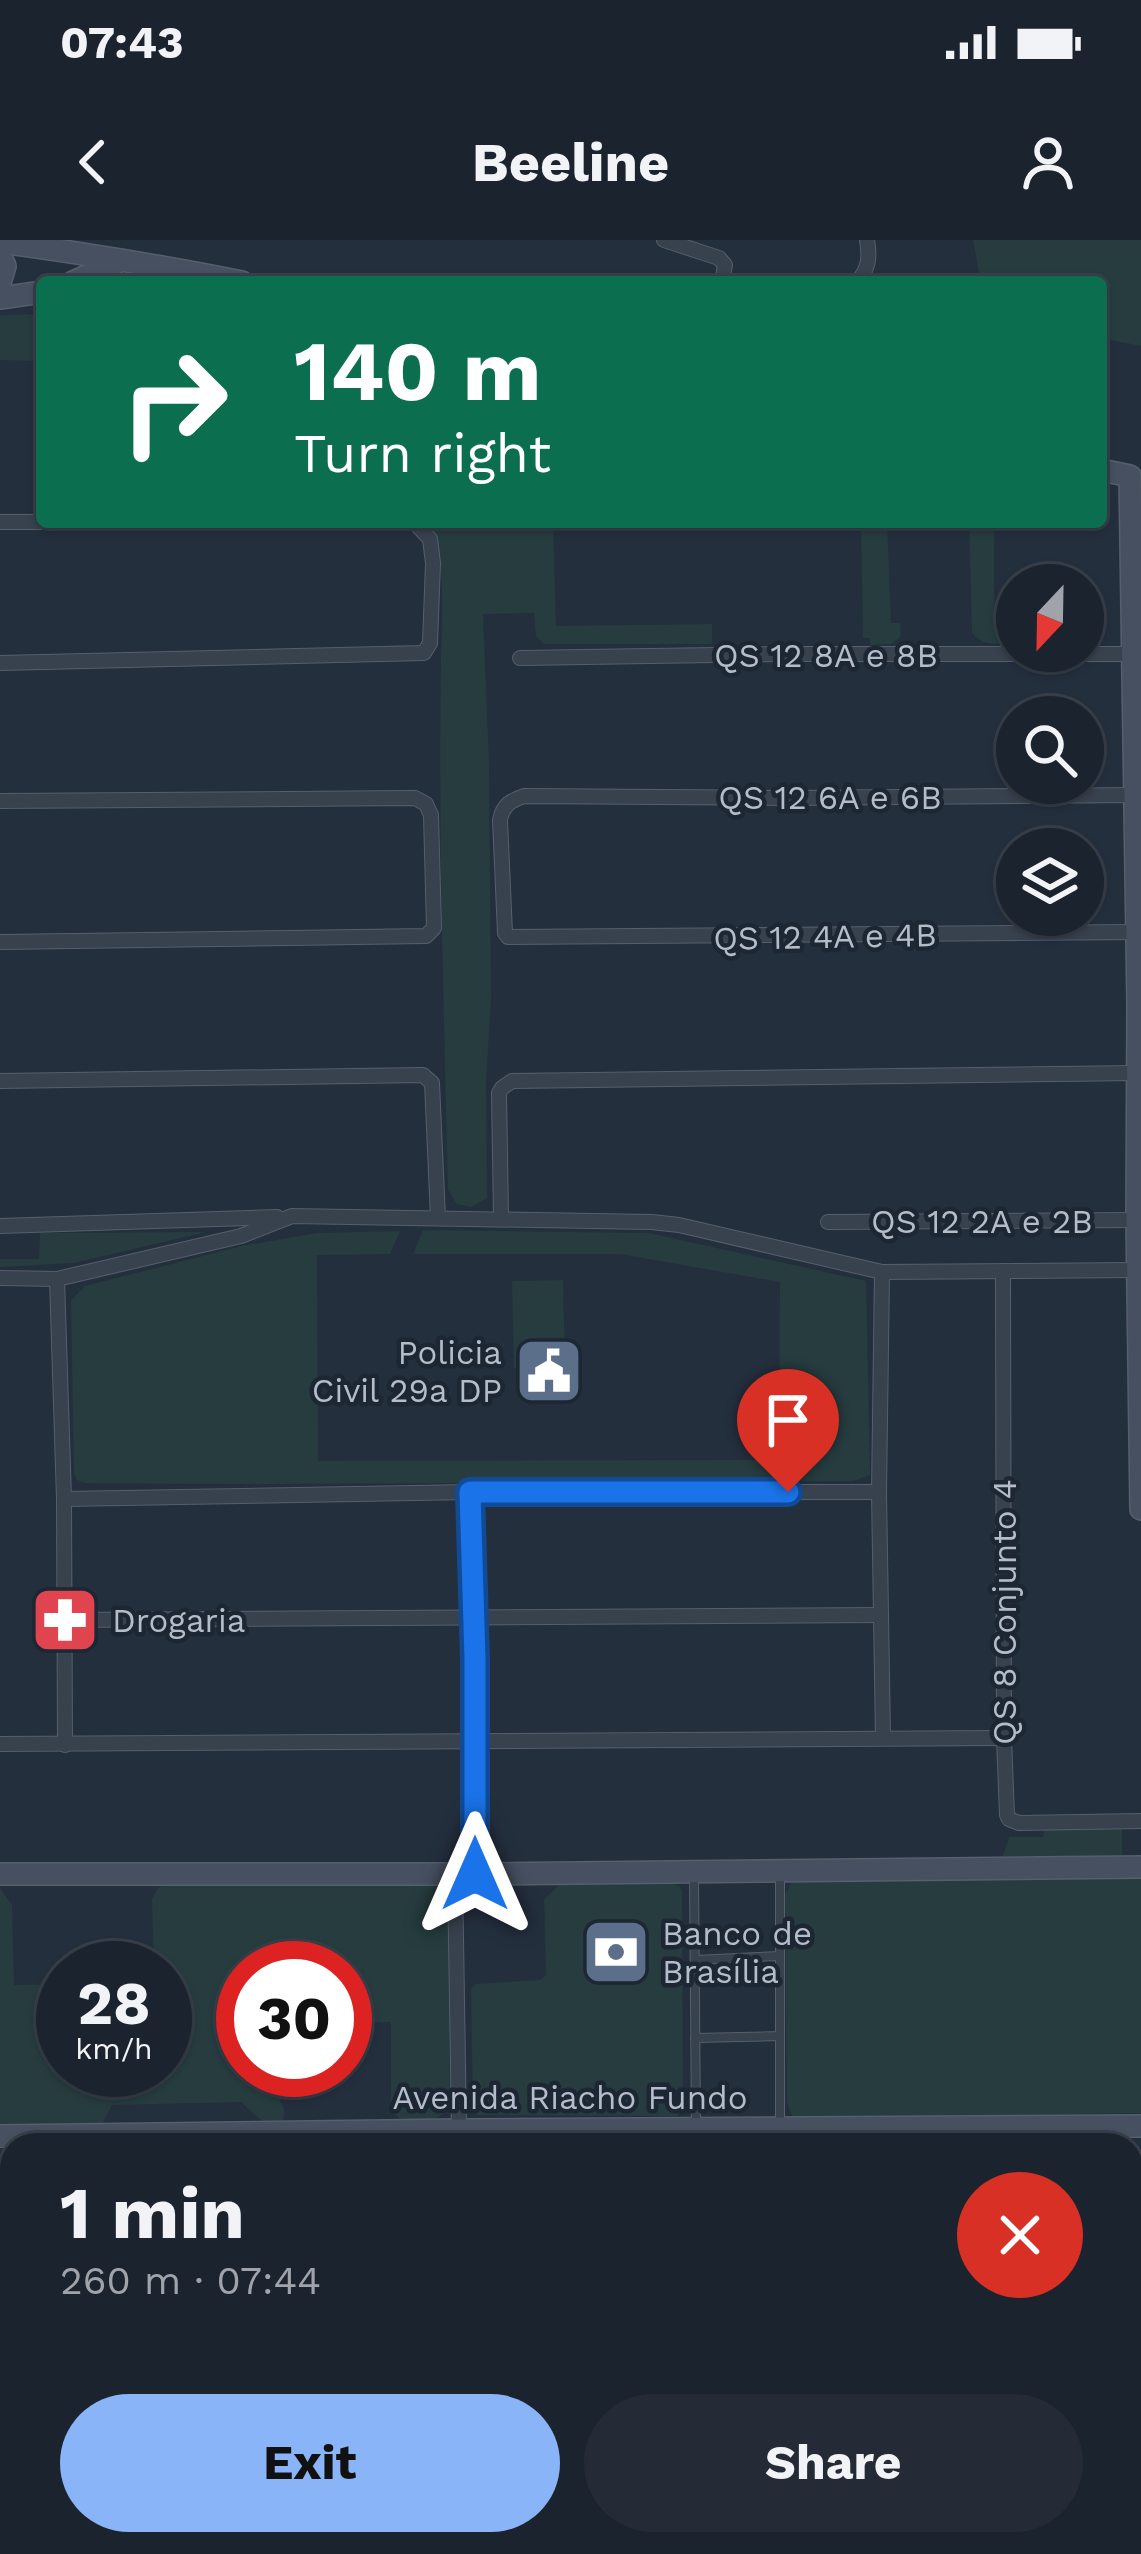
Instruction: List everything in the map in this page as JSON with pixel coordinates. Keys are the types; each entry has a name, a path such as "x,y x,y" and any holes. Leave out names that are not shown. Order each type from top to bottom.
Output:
{"street":[{"path":"664,240 719,258 725,265 723,276"},
{"path":"862,276 869,262 867,240"},
{"path":"0,242 213,276"},
{"path":"0,255 4,266 0,283"},
{"path":"87,276 119,262"},
{"path":"0,298 36,293"},
{"path":"1135,477 1132,654 1137,719 1141,1509"},
{"path":"0,522 36,522"},
{"path":"0,663 424,652 430,644 433,562 430,539 420,528"},
{"name":"QS 12 8A e 8B","path":"520,658 1132,654"},
{"name":"QS 12 6A e 6B","path":"513,938 505,933 500,820 510,801 524,796 1135,794"},
{"path":"0,800 415,798 431,814 434,928 426,936 0,942"},
{"name":"QS 12 4A e 4B","path":"513,938 1136,932"},
{"path":"501,1218 499,1094 512,1081 1137,1073"},
{"path":"0,1081 423,1075 432,1083 438,1218"},
{"path":"0,1278 57,1279 241,1235 292,1216"},
{"path":"0,1226 292,1216 501,1218 680,1225 882,1272 1137,1270"},
{"name":"QS 12 2A e 2B","path":"828,1222 1137,1220"},
{"name":"QS 8 Conjunto 4","path":"1003,1271 1006,1815 1019,1823 1141,1821"},
{"path":"882,1272 883,1738"},
{"path":"57,1279 65,1745"},
{"path":"459,2130 465,1874 476,1742 470,1492"},
{"path":"64,1499 879,1492"},
{"path":"65,1620 881,1615"},
{"path":"0,1744 1004,1738"},
{"path":"0,1874 1141,1867"},
{"name":"Avenida Riacho Fundo","path":"966,2133 1141,2126"},
{"name":"Avenida Riacho Fundo","path":"230,2133 780,2128 849,2133"}],"lane":[{"path":"694,1872 696,2129"},
{"path":"780,1872 780,2128"},
{"path":"694,1960 780,1956"},
{"path":"695,2038 780,2036"}],"green space":[{"path":"973,240 1141,240 1141,346 1107,339 1107,276 980,276"},
{"path":"36,314 36,361 0,360 0,315"},
{"path":"431,528 553,528 556,626 712,624 712,644 544,644 536,636 534,613 483,614 491,999 487,1198 471,1207 457,1204 448,1190 441,857 442,586"},
{"path":"861,528 887,528 891,623 900,623 901,636 891,644 870,645 870,638 863,638"},
{"path":"969,528 994,528 996,643 972,632"},
{"path":"423,1230 649,1233 866,1281 870,1475 853,1481 277,1484 77,1480 71,1300 85,1286 242,1246 317,1233 400,1231 390,1254 317,1255 318,1461 779,1460 780,1282 620,1254 413,1254"},
{"path":"206,1232 74,1263 0,1267 0,1259 39,1259 40,1233"},
{"path":"563,1280 565,1367 514,1368 512,1281"},
{"path":"1046,1826 1122,1827 1122,1857 1003,1856 1009,1837 1043,1837"},
{"path":"1141,1878 1141,2113 792,2116 787,2102 785,1895 791,1883"},
{"path":"169,1882 441,1885 448,1899 450,2097 443,2114 434,2120 401,2120 391,2109 391,2022 372,2022 372,1941 216,1941 216,2097 279,2097 284,2110 279,2125 267,2123 242,2102 112,2105 101,2126 0,2126 0,1888 12,1905 14,1985 36,1985 36,2097 192,2097 192,1941 153,1941 152,1899"},
{"path":"672,1883 682,1892 683,2109 677,2116 477,2115 473,2110 471,1988 540,1980 546,1975 544,1899 559,1885"}],"place":[{"name":"Policia Civil 29a DP","path":"549,1371"},
{"name":"Drogaria","path":"65,1620"},
{"name":"Banco de Brasília","path":"616,1952"}],"route":[{"path":"475,1874 470,1492 788,1492"}]}
